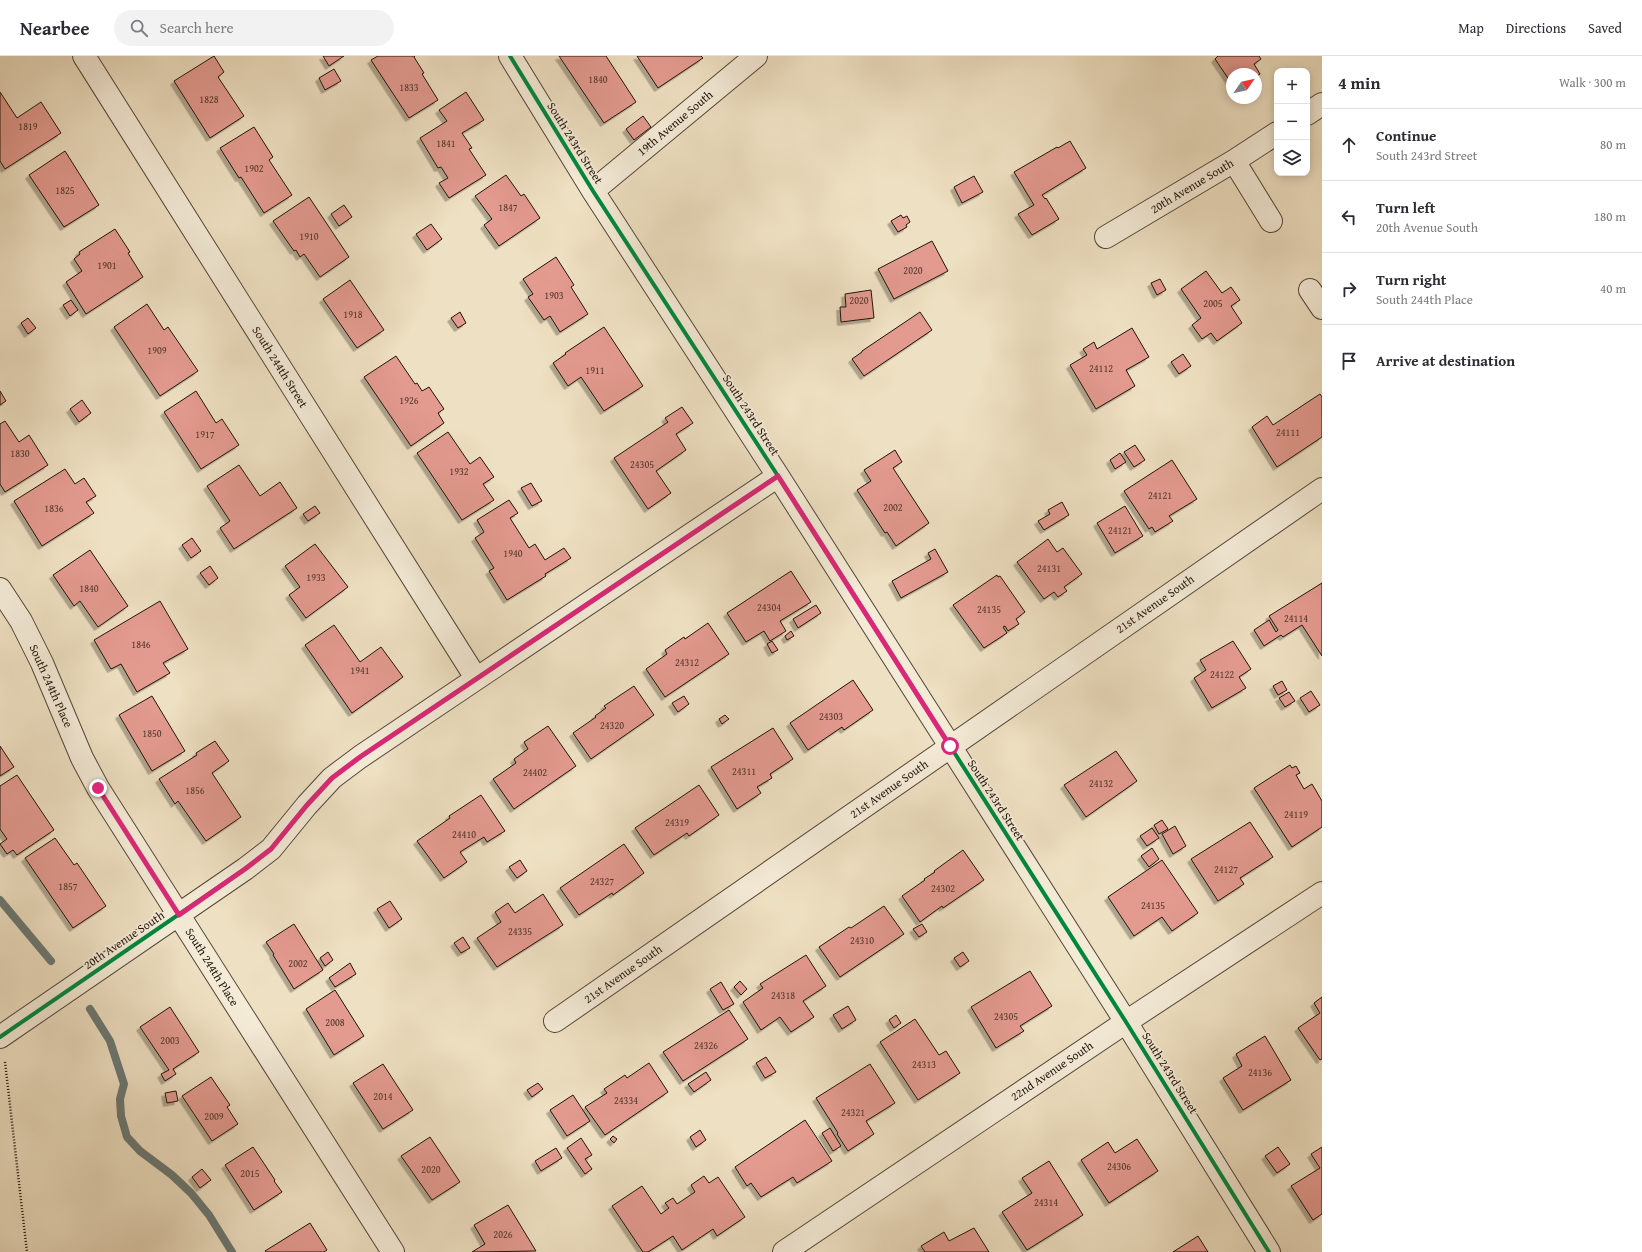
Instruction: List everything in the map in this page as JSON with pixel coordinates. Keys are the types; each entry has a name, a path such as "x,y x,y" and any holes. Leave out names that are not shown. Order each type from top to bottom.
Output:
{"street":[{"name":"South 244th Street","path":"84,56 476,678"},
{"name":"South 243rd Street","path":"510,56 593,191 778,476 1126,1022 1269,1252"},
{"name":"19th Avenue South","path":"593,191 756,56"},
{"path":"1310,112 1322,104"},
{"name":"20th Avenue South","path":"1106,236 1234,161 1274,135"},
{"path":"1234,161 1271,220"},
{"name":"20th Avenue South","path":"1,1036 179,915 271,849 307,805 332,778 360,757 778,476"},
{"name":"21st Avenue South","path":"555,1021 1322,489"},
{"name":"South 244th Place","path":"0,589 21,621 42,663 82,758 95,782 393,1252"},
{"name":"22nd Avenue South","path":"784,1252 1322,892"}],"path":[{"path":"1,1036 27,1252"}],"building":[{"path":"214,56 224,72 218,77 244,116 210,138 174,81"},
{"path":"323,56 344,56 329,66"},
{"path":"378,56 415,56 414,57 424,73 422,74 438,100 409,118 371,60"},
{"path":"559,56 606,56 636,102 604,123"},
{"path":"637,56 701,56 703,58 658,88"},
{"path":"1218,56 1259,56 1261,59 1254,64 1256,68 1226,68 1226,75 1215,59"},
{"path":"334,69 341,81 325,90 319,78"},
{"path":"0,92 17,118 41,102 61,133 5,169 0,161"},
{"path":"466,92 484,120 462,133 472,148 469,149 486,175 449,198 439,183 448,178 441,167 438,168 420,138 447,121 439,110"},
{"path":"643,116 651,127 634,140 626,129"},
{"path":"254,127 273,157 269,160 292,195 264,213 220,148"},
{"path":"1070,141 1086,168 1042,195 1045,199 1046,198 1059,219 1032,235 1018,214 1034,205 1014,172"},
{"path":"65,151 99,205 64,227 29,175"},
{"path":"506,175 521,196 524,194 540,218 499,246 484,225 492,219 475,196"},
{"path":"974,176 983,192 962,203 954,187"},
{"path":"309,197 349,257 320,277 304,254 300,257 296,250 294,251 273,221"},
{"path":"344,205 352,217 339,226 331,214"},
{"path":"901,215 903,218 907,216 910,222 906,225 907,227 898,232 891,221"},
{"path":"431,224 442,239 427,250 416,234"},
{"path":"115,229 130,252 128,253 143,277 86,314 66,282 82,271 74,259 80,254 79,252"},
{"path":"932,241 948,271 894,299 878,269"},
{"path":"556,257 574,285 571,287 588,314 560,332 550,316 544,320 528,297 533,294 523,279"},
{"path":"1206,271 1222,293 1231,287 1240,300 1231,306 1242,323 1217,341 1211,333 1202,339 1192,325 1201,318 1181,289"},
{"path":"1160,279 1166,290 1157,295 1151,283"},
{"path":"350,280 384,330 357,348 323,299"},
{"path":"871,290 874,318 841,322 840,307 846,307 845,294"},
{"path":"71,300 78,310 70,316 63,305"},
{"path":"147,304 164,330 168,327 198,371 160,396 114,327"},
{"path":"460,312 466,323 458,328 451,318"},
{"path":"920,312 932,330 864,376 852,359"},
{"path":"28,318 36,328 28,334 21,323"},
{"path":"604,327 643,386 604,411 581,377 568,386 553,363 566,354 565,353"},
{"path":"1132,328 1149,357 1126,370 1135,386 1096,409 1070,365 1087,355 1083,349 1094,342 1097,349"},
{"path":"1183,354 1191,366 1179,374 1171,362"},
{"path":"396,356 415,384 417,383 422,391 429,387 444,409 438,413 444,423 411,446 364,377"},
{"path":"0,391 6,401 0,405"},
{"path":"196,391 216,423 222,419 239,445 201,469 164,412"},
{"path":"1320,394 1322,397 1322,437 1277,467 1252,427 1267,416 1273,425"},
{"path":"82,400 91,413 79,422 70,409"},
{"path":"682,407 693,423 676,434 686,450 656,471 671,493 648,509 614,458 668,422 665,418"},
{"path":"5,421 19,442 29,435 48,465 5,492 0,484 0,424"},
{"path":"448,432 470,464 480,457 494,477 483,484 494,500 462,520 417,453"},
{"path":"1135,445 1145,460 1134,467 1124,452"},
{"path":"895,450 902,462 893,468 929,523 896,546 887,532 885,533 857,490 871,481 864,470"},
{"path":"1120,453 1126,462 1115,469 1110,460"},
{"path":"1172,460 1197,499 1169,516 1173,521 1155,532 1152,527 1149,529 1124,491"},
{"path":"239,465 260,496 280,482 297,508 234,549 220,528 230,521 207,486"},
{"path":"65,469 75,484 84,478 96,496 86,502 94,513 42,546 14,501"},
{"path":"531,483 542,501 532,506 521,488"},
{"path":"509,500 518,513 510,518 529,548 535,544 545,560 564,548 571,558 545,574 546,576 507,600 489,571 494,568 475,538 484,532 477,520"},
{"path":"1062,502 1069,515 1044,530 1038,521 1050,514 1048,510"},
{"path":"315,506 320,513 308,521 303,514"},
{"path":"1125,506 1143,536 1115,553 1097,523"},
{"path":"192,538 201,551 191,558 182,545"},
{"path":"1048,539 1057,552 1063,548 1082,574 1064,587 1067,591 1058,597 1054,592 1044,599 1017,562"},
{"path":"315,544 348,587 306,618 289,595 300,587 285,566"},
{"path":"935,549 948,572 901,598 892,581 931,559 928,553"},
{"path":"90,550 128,606 98,627 80,601 74,606 53,575"},
{"path":"210,566 218,578 209,585 200,573"},
{"path":"791,571 811,602 780,621 786,631 770,641 764,631 746,642 727,613"},
{"path":"997,575 998,577 1000,576 1025,612 1016,619 1019,624 1008,631 1005,626 1003,627 1007,633 984,648 953,605"},
{"path":"1322,583 1322,656 1302,625 1283,637 1281,635 1264,646 1254,630 1269,620 1276,632 1278,630 1269,616"},
{"path":"160,601 188,649 163,663 170,673 137,692 121,664 111,669 94,640"},
{"path":"816,605 821,613 798,628 793,619"},
{"path":"708,623 729,654 665,697 646,669 667,654 665,650 684,637 685,639"},
{"path":"334,625 360,662 381,647 403,677 352,713 305,645"},
{"path":"791,631 794,636 787,640 785,636"},
{"path":"772,641 778,650 772,653 767,644"},
{"path":"1233,641 1251,669 1239,677 1246,688 1212,708 1194,678 1206,670 1200,660"},
{"path":"853,680 873,710 844,730 842,727 808,750 790,723"},
{"path":"1282,681 1287,690 1278,695 1273,686"},
{"path":"634,686 654,715 591,759 573,733 596,717 595,716 606,708 604,706"},
{"path":"1311,691 1320,705 1309,712 1300,698"},
{"path":"1289,692 1295,701 1285,707 1279,698"},
{"path":"152,696 185,751 152,771 119,715"},
{"path":"684,696 689,704 678,712 672,703"},
{"path":"725,715 729,719 722,724 719,719"},
{"path":"548,726 576,766 514,809 493,779 516,763 514,759 528,749 524,742"},
{"path":"773,728 793,759 770,774 772,778 757,787 761,793 737,809 711,767"},
{"path":"215,741 229,761 212,773 241,817 206,841 178,801 175,804 159,779 197,755 196,753"},
{"path":"0,746 14,767 0,776"},
{"path":"1116,751 1137,781 1086,817 1064,785"},
{"path":"1290,765 1292,768 1296,766 1300,773 1296,775 1304,789 1312,784 1322,801 1322,827 1292,847 1254,788"},
{"path":"17,775 54,830 17,855 13,850 7,854 0,844 7,839 0,829 0,786"},
{"path":"699,785 719,815 689,836 687,833 654,855 635,828"},
{"path":"481,795 505,831 487,842 484,837 460,852 467,862 444,878 417,841 450,818 449,816"},
{"path":"1162,820 1168,829 1159,834 1154,825"},
{"path":"1250,822 1273,857 1240,878 1244,884 1218,901 1191,859"},
{"path":"1175,826 1186,846 1173,854 1162,834"},
{"path":"1152,828 1159,838 1147,846 1140,836"},
{"path":"55,838 74,865 77,863 106,906 73,928 25,858"},
{"path":"624,844 644,873 613,895 612,893 579,915 560,888"},
{"path":"1152,848 1159,859 1149,867 1141,856"},
{"path":"963,850 984,880 943,908 942,906 920,922 902,896"},
{"path":"520,860 527,871 517,878 509,867"},
{"path":"1162,860 1198,913 1172,931 1162,917 1134,936 1108,897"},
{"path":"543,894 563,925 497,967 477,938 501,922 495,912 508,903 515,913"},
{"path":"390,901 402,919 389,928 377,909"},
{"path":"884,906 904,934 840,977 819,947"},
{"path":"294,924 323,970 294,989 266,942"},
{"path":"922,924 927,932 919,937 913,929"},
{"path":"463,937 470,948 461,953 454,943"},
{"path":"328,952 333,960 325,966 320,958"},
{"path":"963,952 969,961 960,967 954,958"},
{"path":"806,955 826,986 803,1001 814,1017 791,1032 780,1017 761,1030 743,1002 763,988 760,984"},
{"path":"350,963 356,974 335,987 329,978"},
{"path":"1030,971 1052,1006 1020,1026 1024,1031 996,1048 971,1007"},
{"path":"740,981 747,989 741,995 734,987"},
{"path":"721,982 734,1004 723,1010 710,989"},
{"path":"335,990 364,1036 334,1055 306,1009"},
{"path":"1322,997 1322,1059 1320,1060 1298,1028 1320,1013 1314,1003"},
{"path":"848,1006 856,1020 842,1029 833,1015"},
{"path":"170,1007 199,1052 173,1069 176,1074 165,1081 161,1074 169,1070 140,1027"},
{"path":"729,1010 748,1039 683,1081 663,1052"},
{"path":"896,1015 901,1023 894,1028 889,1020"},
{"path":"915,1019 939,1055 946,1051 960,1073 918,1100 880,1042"},
{"path":"1265,1036 1291,1080 1243,1110 1223,1078 1242,1066 1236,1054"},
{"path":"766,1057 776,1072 765,1078 756,1063"},
{"path":"649,1063 668,1092 605,1135 585,1107 607,1093 604,1089 625,1075 627,1078"},
{"path":"383,1064 413,1110 383,1129 353,1083"},
{"path":"870,1064 895,1103 866,1121 874,1134 848,1151 816,1098"},
{"path":"706,1072 711,1080 694,1092 688,1084"},
{"path":"211,1077 230,1105 227,1107 238,1124 212,1141 182,1096"},
{"path":"538,1083 543,1089 532,1097 527,1090"},
{"path":"176,1091 178,1101 167,1103 165,1093"},
{"path":"573,1095 590,1121 567,1136 550,1110"},
{"path":"805,1120 832,1161 797,1183 793,1177 761,1197 751,1183 747,1186 735,1167"},
{"path":"830,1128 841,1146 833,1151 822,1133"},
{"path":"700,1130 706,1140 696,1147 690,1137"},
{"path":"613,1136 617,1139 614,1143 610,1139"},
{"path":"430,1137 460,1182 432,1200 401,1156"},
{"path":"581,1138 592,1155 585,1159 592,1169 585,1174 567,1148"},
{"path":"1137,1139 1158,1171 1109,1203 1081,1160 1108,1142 1115,1153"},
{"path":"253,1147 282,1192 254,1210 225,1165"},
{"path":"1278,1147 1290,1164 1277,1173 1265,1156"},
{"path":"1322,1147 1322,1214 1313,1220 1291,1186 1320,1168 1311,1154"},
{"path":"556,1148 562,1158 541,1171 535,1161"},
{"path":"1049,1161 1083,1215 1027,1250 1002,1212 1032,1193 1022,1178"},
{"path":"202,1169 211,1180 200,1188 192,1177"},
{"path":"704,1176 709,1183 718,1177 745,1217 717,1236 713,1229 682,1250 673,1236 648,1252 643,1252 612,1206 642,1186 661,1214 669,1208 665,1203 673,1198 677,1204 695,1192 691,1185"},
{"path":"508,1205 536,1251 472,1252 485,1244 474,1225"},
{"path":"310,1223 327,1250 324,1252 265,1251"},
{"path":"974,1228 989,1252 925,1252 921,1246 944,1232 949,1241"},
{"path":"1198,1236 1208,1252 1173,1252"}],"waterway":[{"path":"0,900 51,961"},
{"path":"90,1009 110,1041 124,1084 120,1099 121,1116 127,1137 140,1151 172,1175 191,1193 209,1215 232,1252"}],"cycle path":[{"path":"510,56 593,191 778,476 1126,1022 1269,1252"},
{"path":"0,1037 245,869 271,849 307,805 332,778 360,757 778,476"}],"route":[{"path":"98,788 179,915 271,849 307,805 332,778 360,757 778,476 950,746"}]}
